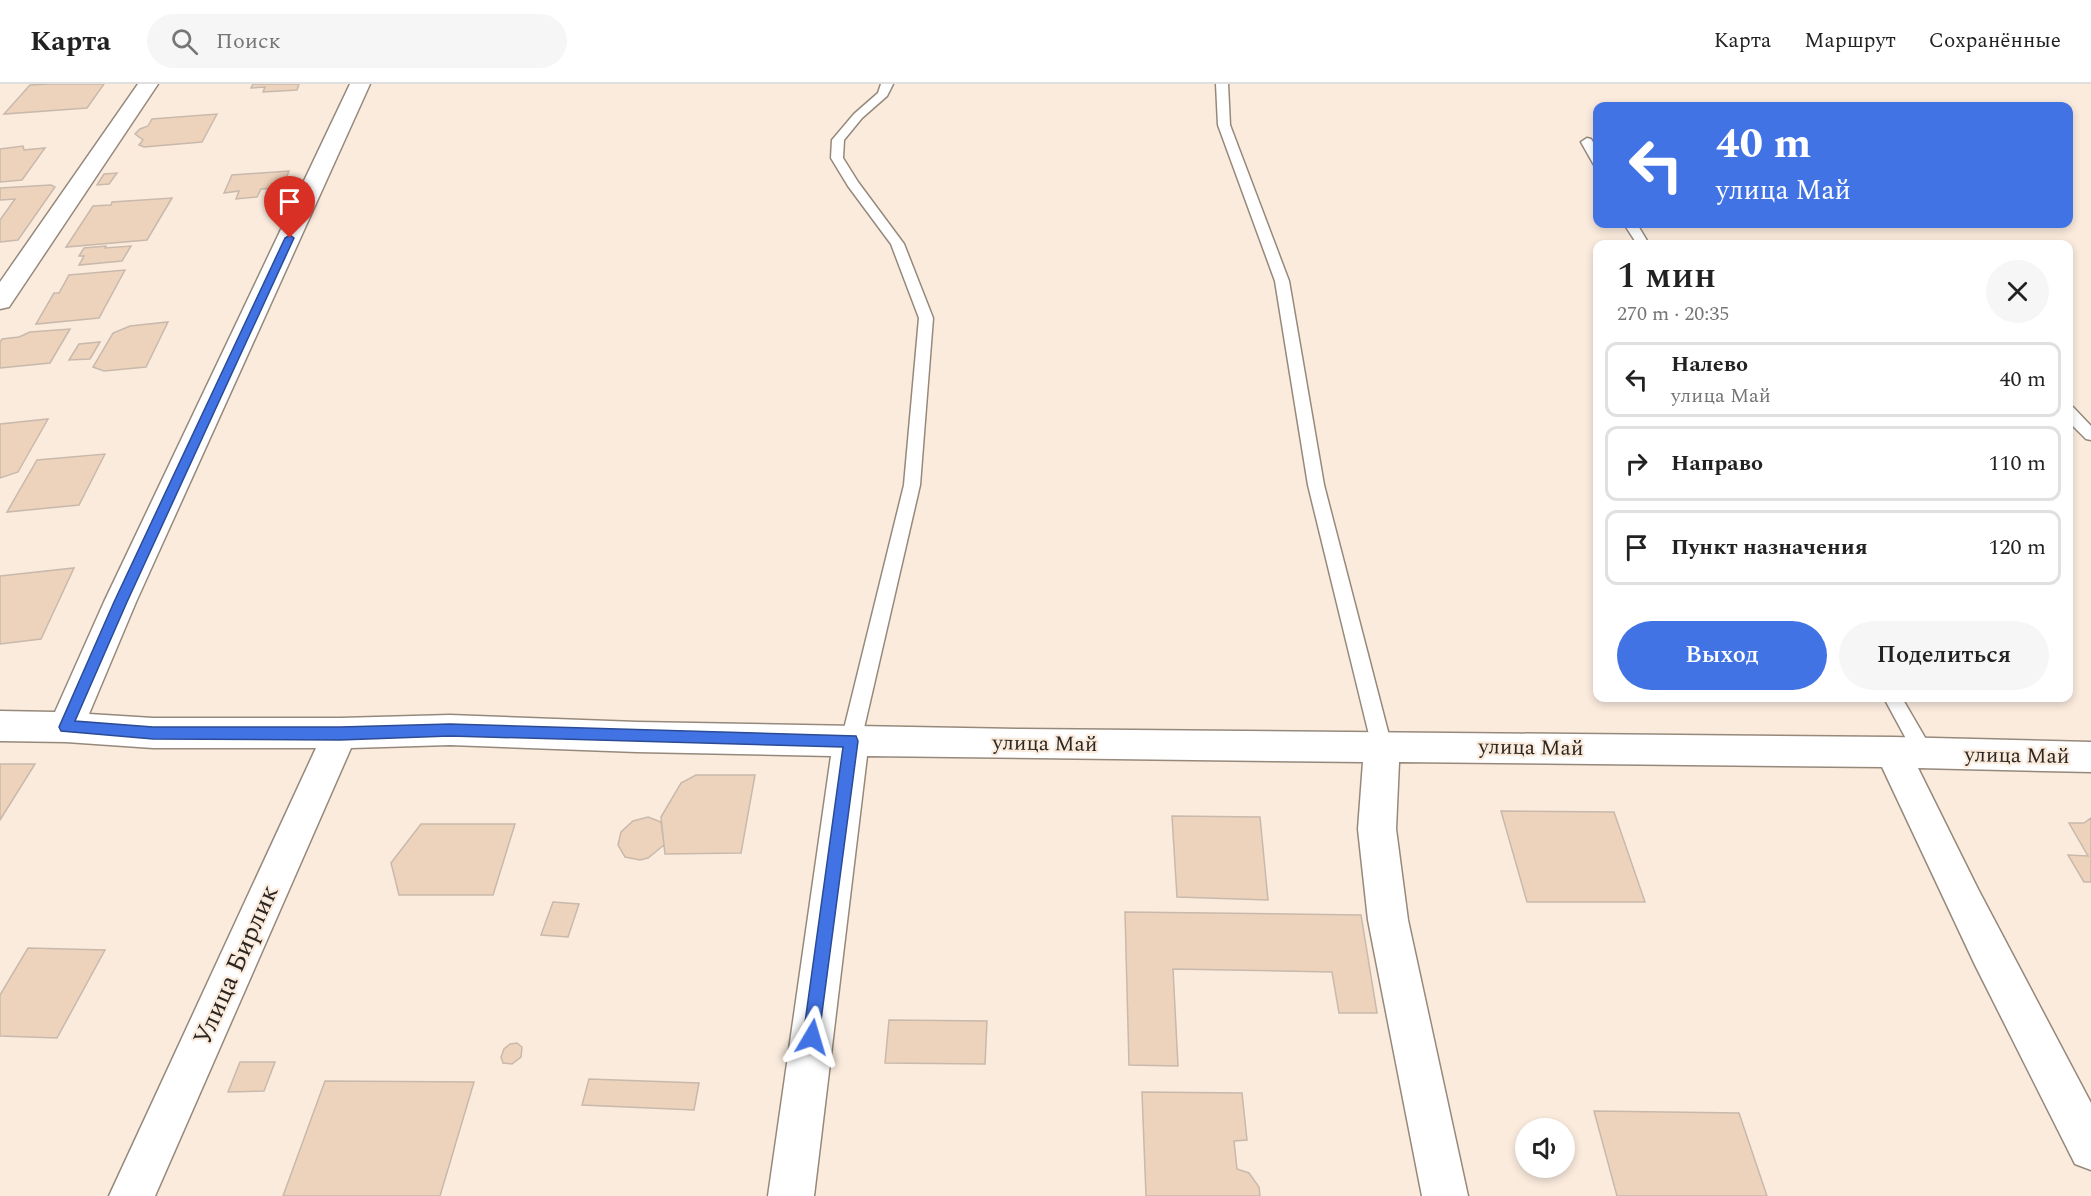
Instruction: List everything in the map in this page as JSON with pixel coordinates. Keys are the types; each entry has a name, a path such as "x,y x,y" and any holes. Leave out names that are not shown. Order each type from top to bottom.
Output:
{"street":[{"path":"0,301 148,84"},
{"path":"66,727 120,602 360,84"},
{"name":"улица Май","path":"0,726 66,727 153,733 340,733 450,730 851,741 1223,747 1908,752 2091,758"},
{"name":"Улица Бирлик","path":"132,1196 340,733"},
{"path":"791,1196 851,741"},
{"path":"1382,747 1377,829 1388,921 1445,1196"},
{"path":"1908,752 1931,836 2091,1148"}],"lane":[{"path":"851,741 912,485 926,318 897,243 865,202 837,158 838,140 858,116 883,94 887,84"},
{"path":"1222,84 1224,124 1281,281 1316,485 1382,747"},
{"path":"1587,142 1593,153"},
{"path":"2073,416 2091,435"},
{"path":"1894,702 1908,752"}],"building":[{"path":"104,84 87,108 4,114 30,85"},
{"path":"253,84 299,84 297,90 263,92 265,87 251,88"},
{"path":"217,114 202,142 144,147 139,145 143,140 135,134 148,126 152,119"},
{"path":"23,146 24,150 45,148 22,180 0,182 0,149"},
{"path":"289,171 282,188 261,189 257,197 236,199 239,191 224,193 232,175"},
{"path":"117,173 109,184 97,185 104,174"},
{"path":"51,185 55,187 18,240 0,242 0,220 15,199 0,200 0,188"},
{"path":"172,198 147,240 66,247 93,206 111,205 112,202"},
{"path":"106,246 105,248 131,246 122,261 79,265 84,256 79,256 84,248"},
{"path":"125,270 99,318 36,324 54,293 59,293 69,275"},
{"path":"168,322 146,367 104,371 93,367 113,333 130,326"},
{"path":"70,329 50,363 0,368 2,339 19,337 30,332"},
{"path":"100,342 90,359 69,360 79,344"},
{"path":"48,419 18,472 0,478 0,424"},
{"path":"105,454 79,505 7,512 37,460"},
{"path":"74,568 41,639 0,644 0,576"},
{"path":"0,764 35,764 0,820"},
{"path":"696,775 755,775 741,853 665,854 661,817 681,783"},
{"path":"1501,811 1614,812 1645,902 1527,902"},
{"path":"1172,816 1260,817 1268,900 1177,897"},
{"path":"648,817 661,822 664,845 648,858 640,860 625,857 618,845 621,832 633,821"},
{"path":"2091,818 2091,882 2084,882 2068,855 2088,856 2069,823 2084,823"},
{"path":"421,824 515,824 493,895 399,895 391,863"},
{"path":"553,902 579,904 568,937 541,935"},
{"path":"1125,912 1361,915 1377,1013 1339,1013 1332,972 1173,969 1178,1066 1129,1065"},
{"path":"28,948 105,950 57,1038 0,1036 0,995"},
{"path":"889,1020 987,1021 985,1064 885,1063"},
{"path":"517,1043 522,1047 521,1057 512,1064 503,1063 501,1057 504,1049 510,1044"},
{"path":"240,1062 275,1062 264,1091 228,1092"},
{"path":"589,1079 699,1083 694,1110 582,1105"},
{"path":"325,1081 474,1082 440,1196 283,1196"},
{"path":"1142,1092 1242,1093 1247,1140 1234,1141 1237,1169 1249,1173 1259,1187 1260,1196 1146,1196"},
{"path":"1594,1111 1739,1113 1767,1196 1617,1196"}],"route":[{"path":"290,238 120,602 66,727 153,733 340,733 450,730 637,737 851,741 812,1037"}]}
